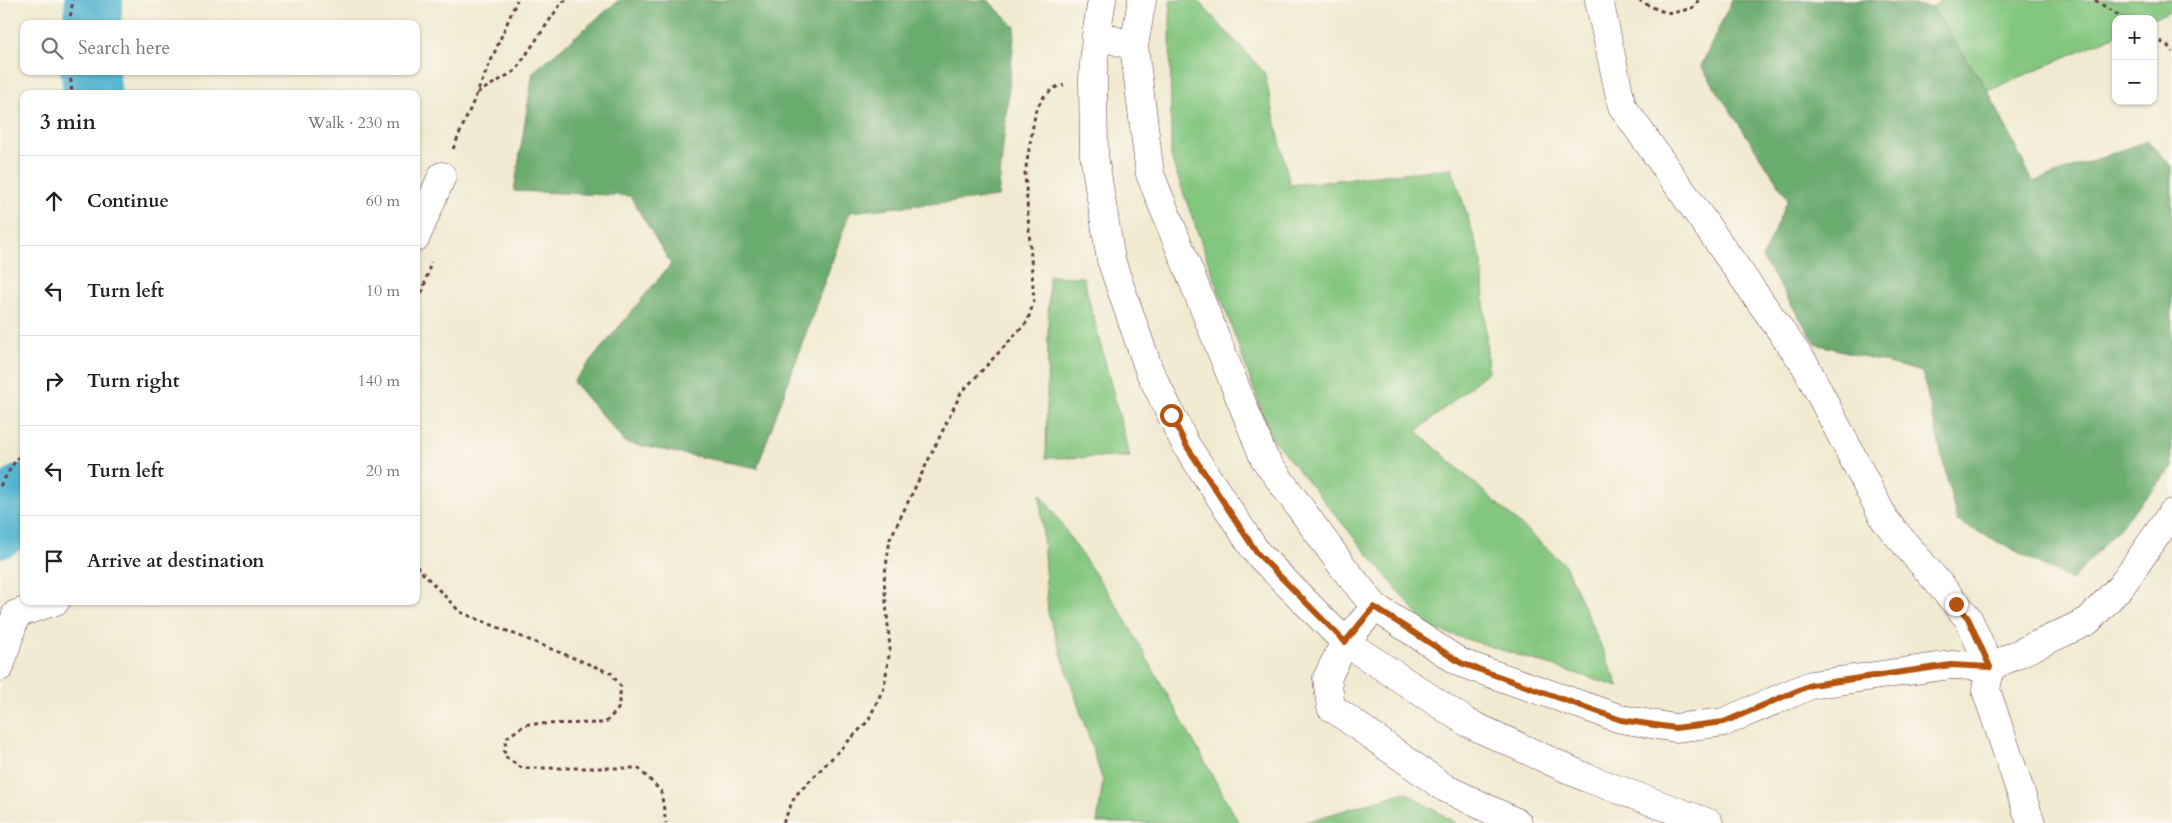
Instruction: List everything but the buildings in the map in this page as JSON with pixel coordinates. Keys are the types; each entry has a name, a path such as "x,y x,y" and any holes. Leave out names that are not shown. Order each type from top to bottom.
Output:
{"street":[{"path":"1102,0 1096,35 1093,79 1094,155 1111,260 1149,370 1186,445 1257,553 1345,642 1468,723 1587,778 1710,823"},
{"path":"1142,0 1134,46 1150,174 1264,458 1374,607 1461,663 1621,720 1675,728 1724,722 1811,685 1951,665 1990,667 2088,621 2121,586 2172,513"},
{"path":"1599,0 1622,106 1805,365 1885,520 1968,618 1990,667 1986,690 2031,823"},
{"path":"1096,35 1134,46"},
{"path":"420,228 442,176"},
{"path":"0,667 16,614 44,605"},
{"path":"1374,607 1345,642 1326,678 1331,707 1445,788 1518,823"}],"path":[{"path":"70,20 73,0"},
{"path":"442,176 517,0"},
{"path":"477,94 515,71 562,2 567,0"},
{"path":"1638,0 1659,11 1677,13 1696,6 1698,0"},
{"path":"2095,0 2118,15"},
{"path":"2157,39 2168,46 2172,52"},
{"path":"70,75 72,90"},
{"path":"782,823 795,796 868,721 884,688 890,649 884,580 890,539 961,393 1027,322 1034,302 1025,173 1036,109 1045,95 1058,86 1093,79"},
{"path":"0,486 20,456"},
{"path":"420,570 460,612 612,673 621,687 618,709 605,723 526,724 506,738 504,756 522,768 638,768 661,791 666,823"}],"green space":[{"path":"619,0 988,0 1015,27 998,197 850,212 757,468 626,443 573,382 671,264 630,196 514,191 533,72"},
{"path":"1170,0 1197,0 1264,72 1290,185 1452,168 1482,262 1488,372 1417,431 1565,565 1619,687 1428,627 1271,437 1171,158"},
{"path":"1732,0 1869,0 1932,7 1988,91 2033,182 2147,141 2172,166 2172,469 2072,580 1957,521 1922,372 1816,344 1762,258 1788,199 1701,66"},
{"path":"1943,0 2172,0 2172,10 2157,17 2157,15 2112,15 2112,37 1988,91 1932,7"},
{"path":"1049,276 1083,277 1130,457 1046,458"},
{"path":"1040,493 1121,612 1239,823 1097,823 1103,781 1048,613"},
{"path":"1405,792 1456,823 1302,823"}],"waterway":[{"path":"92,20 94,0"},
{"path":"90,75 92,90"},
{"path":"0,529 20,498"}],"route":[{"path":"1171,415 1186,445 1257,553 1345,642 1374,607 1461,663 1621,720 1675,728 1724,722 1811,685 1951,665 1990,667 1968,618 1956,604"}]}
